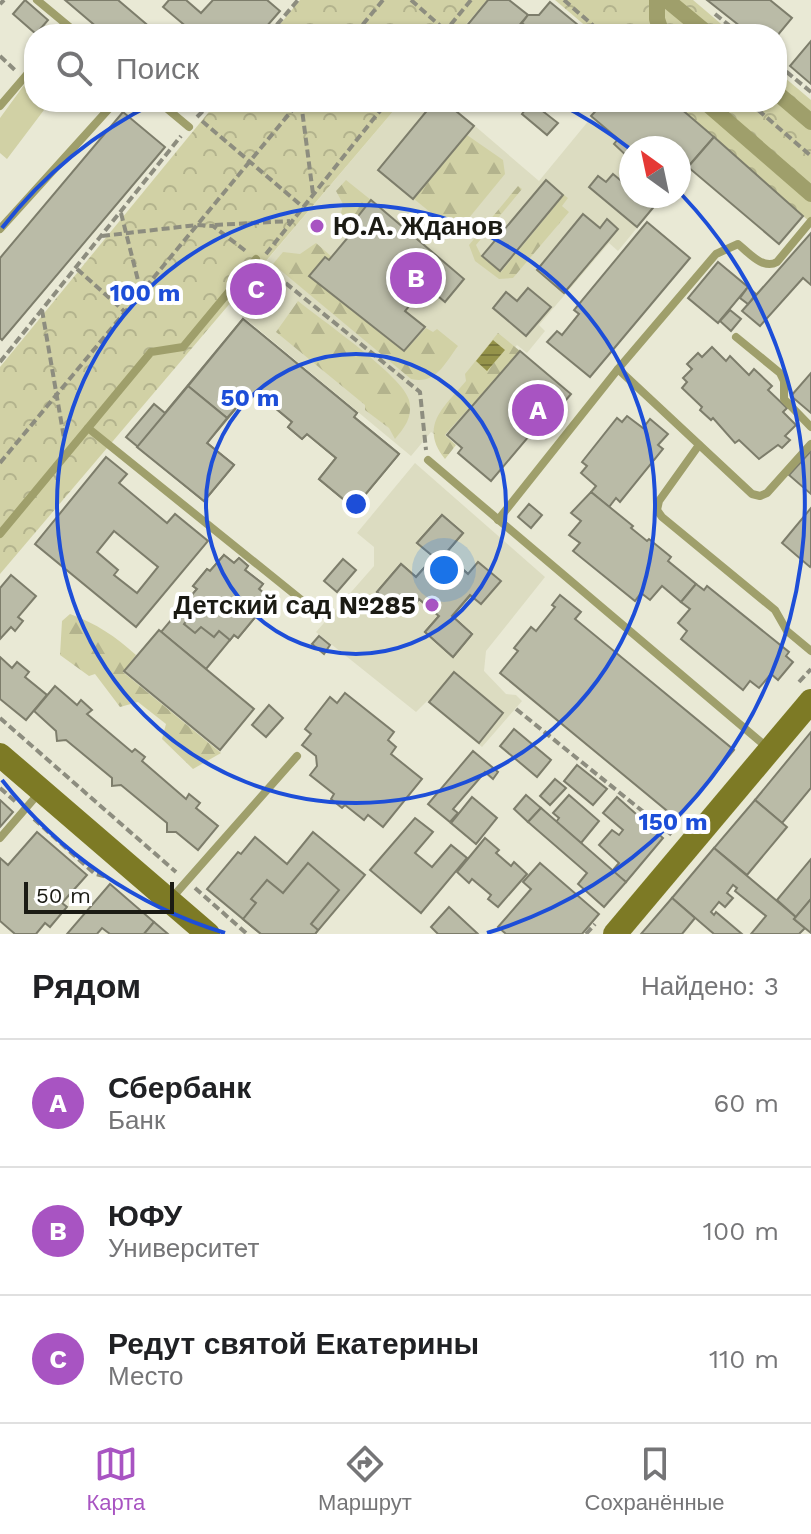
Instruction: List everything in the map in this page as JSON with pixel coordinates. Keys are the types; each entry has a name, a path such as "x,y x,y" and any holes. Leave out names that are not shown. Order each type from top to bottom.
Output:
{"street":[{"path":"657,0 659,24"},
{"path":"667,0 696,24"},
{"path":"787,102 811,122"},
{"path":"717,112 811,194"},
{"path":"615,934 811,701"},
{"path":"0,755 208,934"}],"lane":[{"path":"37,0 66,24"},
{"path":"0,106 24,77"},
{"path":"0,229 106,112"},
{"path":"171,112 189,127"},
{"path":"498,520 618,369 716,254 738,244 765,265 772,265 811,221"},
{"path":"0,534 151,352 183,347 256,259"},
{"path":"736,337 780,373 784,381 784,399 811,427"},
{"path":"618,369 752,494 760,496 767,493 811,444"},
{"path":"88,428 309,606"},
{"path":"699,445 659,501 657,510 775,610 787,631 811,651"},
{"path":"428,460 770,750"},
{"path":"169,900 297,756"},
{"path":"0,838 41,790"}],"path":[{"path":"278,24 298,0"},
{"path":"364,24 383,0"},
{"path":"411,0 436,24"},
{"path":"451,24 471,0"},
{"path":"564,0 592,24"},
{"path":"708,8 728,24"},
{"path":"0,56 24,77"},
{"path":"787,72 811,92"},
{"path":"0,362 202,112"},
{"path":"0,463 291,112"},
{"path":"301,112 313,194"},
{"path":"379,112 260,262 420,392 428,460"},
{"path":"760,112 811,156"},
{"path":"197,117 303,207"},
{"path":"121,213 141,292"},
{"path":"102,236 197,225 291,221"},
{"path":"213,226 256,259"},
{"path":"77,269 125,312"},
{"path":"42,310 66,453"},
{"path":"516,709 688,848"},
{"path":"0,718 247,934"}],"shaded area":[{"path":"393,112 459,112 539,181 596,112 685,112 714,137 691,163 691,136 619,136 619,208 653,208 618,251 609,243 539,325 545,331 527,353 517,345 440,438 431,432 411,456 229,305"},
{"path":"493,340 505,350 487,371 476,361"},
{"name":"Детский сад №285","path":"415,463 545,577 486,651 484,671 506,694 516,695 522,701 482,747 427,701 416,712 316,632 374,566 374,547 357,533"}],"green space":[{"path":"300,0 487,0 467,24 280,24"},
{"path":"555,0 693,0 721,24 583,24"},
{"path":"787,80 811,100 811,223 684,112 787,112"},
{"path":"24,85 24,112 42,112 7,159 0,153 0,118"},
{"path":"209,112 393,112 0,574 0,367"},
{"path":"467,135 503,160 505,174 464,224 452,230 414,199"},
{"path":"346,180 371,200 356,219 360,223 357,226 341,213 343,204 336,191"},
{"path":"518,186 522,189 476,245 482,257 501,272 564,195 568,198 562,206 569,212 513,278 499,279 475,261 469,245"},
{"path":"316,243 332,257 329,260 324,257 309,276 404,352 426,328 433,332 437,329 458,346 439,371 427,379 411,379 273,264 283,252 300,254"},
{"path":"298,301 377,363 403,390 409,400 410,412 405,426 395,439 389,428 365,410 365,405 276,332"},
{"path":"498,333 520,351 445,435 456,445 445,459 437,447 434,426 443,408 466,381 465,374"},
{"path":"70,614 105,631 136,655 123,672 221,753 193,769 162,739 166,724 138,702 120,707 95,674 89,676 60,655 62,621"}],"building":[{"path":"25,0 48,20 45,24 24,24 13,14"},
{"path":"65,0 118,0 146,24 93,24"},
{"path":"169,0 186,0 201,13 213,0 267,0 280,11 269,24 183,24 163,7"},
{"path":"488,0 509,0 528,15 520,24 468,24"},
{"path":"707,0 770,0 792,18 787,24 737,24"},
{"path":"550,2 577,24 522,23 528,15 539,15"},
{"path":"811,41 811,84 790,66"},
{"path":"123,112 165,147 2,340 0,258"},
{"path":"426,112 457,112 474,126 413,199 378,170"},
{"path":"544,112 558,123 547,135 522,114"},
{"path":"595,112 685,112 714,137 691,163 691,136 619,136 619,149 614,144 618,139 591,116"},
{"path":"714,137 803,216 779,244 691,170 691,164"},
{"path":"613,174 619,179 619,208 653,208 637,227 589,187 598,176 606,182"},
{"path":"546,180 563,195 500,271 482,256"},
{"path":"371,200 464,279 445,302 426,286 405,311 425,327 404,351 309,276 325,257 329,260 360,223 356,219"},
{"path":"583,214 600,228 607,219 618,229 564,293 537,270"},
{"path":"647,222 690,258 590,377 547,342 557,331 562,335 579,314 574,310"},
{"path":"811,233 811,285 803,278 760,326 742,311"},
{"path":"718,262 748,287 718,323 688,298"},
{"path":"748,287 756,294 748,304 740,298"},
{"path":"528,288 551,307 526,336 493,308 506,292 517,301"},
{"path":"730,310 741,319 731,331 720,321"},
{"path":"243,319 357,413 354,417 399,454 354,508 319,479 336,458 307,434 302,439 288,427 292,422 256,392 246,405 242,401 207,443 234,465 204,501 126,437 154,404 165,413"},
{"path":"243,319 357,413 354,417 399,454 354,508 319,479 336,458 307,434 302,439 288,427 292,422 256,392 246,405 242,401 227,418 188,386"},
{"path":"712,347 726,361 730,356 749,375 754,369 772,386 768,390 787,408 783,412 796,425 785,436 790,440 782,448 778,445 759,459 739,440 735,443 682,388 687,382 683,378 692,369 687,364 698,353 702,357"},
{"path":"520,351 571,394 549,420 545,417 491,481 458,453 462,448 447,435"},
{"path":"811,373 811,413 791,396"},
{"path":"188,386 227,418 207,443 234,465 204,501 137,447"},
{"path":"627,416 643,428 650,419 668,434 658,445 663,449 620,502 616,498 609,507 591,492 596,486 581,473 587,466 582,462 617,418 622,422"},
{"path":"811,451 811,494 789,475"},
{"path":"106,457 127,474 119,483 167,523 175,514 208,541 136,627 35,544","holes":["114,531 158,567 137,593 114,575 118,570 97,552"]},
{"path":"591,492 647,541 649,539 671,557 668,561 696,584 681,602 662,586 650,600 641,593 635,601 573,551 580,543 569,535 581,521 571,513"},
{"path":"529,504 542,515 531,528 518,517"},
{"path":"811,508 811,565 810,567 782,543"},
{"path":"442,515 463,533 445,554 480,584 452,616 472,634 453,657 425,632 439,616 419,599 405,616 377,592 401,564 416,577 434,557 417,543"},
{"path":"442,515 463,533 445,554 468,574 478,562 501,581 481,604 470,595 452,616 472,634 453,657 425,632 439,616 419,599 405,616 377,592 401,564 416,577 434,557 417,543"},
{"path":"224,555 234,563 239,558 248,566 245,570 263,584 259,589 267,596 262,601 266,604 238,638 234,635 206,669 161,632 197,589 193,586"},
{"path":"224,555 234,563 239,558 248,566 245,570 263,584 259,589 267,596 262,601 266,604 238,638 234,635 230,640 219,631 214,637 201,627 195,633 184,624 189,618 179,610 197,589 193,586"},
{"path":"343,559 356,570 337,592 324,581"},
{"path":"11,575 36,596 18,617 23,621 15,631 11,627 0,639 0,588"},
{"path":"696,584 704,590 707,586 789,652 786,656 793,662 778,680 771,674 759,688 750,681 743,690 681,639 687,631 678,623 690,609 681,602"},
{"path":"560,595 581,612 575,619 734,750 677,819 500,673 518,651 514,648 531,627 536,631 555,607 552,605"},
{"path":"159,630 254,709 220,750 124,671"},
{"path":"319,636 330,645 324,654 312,644"},
{"path":"0,657 12,668 17,662 29,672 25,677 47,695 26,720 0,699"},
{"path":"454,672 503,713 479,743 429,702"},
{"path":"55,686 77,705 81,700 92,710 87,714 132,752 135,749 145,757 142,761 186,799 189,794 200,803 196,808 218,826 198,850 176,832 167,832 167,823 121,785 112,786 112,778 66,740 57,741 56,731 34,711"},
{"path":"345,693 394,732 388,740 396,747 391,754 422,779 383,827 368,815 364,820 345,805 342,808 331,799 334,794 310,775 317,766 316,756 302,745 311,734 305,729 330,697 337,703"},
{"path":"269,705 283,718 266,737 252,725"},
{"path":"514,729 551,760 537,777 500,746"},
{"path":"811,732 811,788 782,823 755,800"},
{"path":"473,751 498,772 493,779 485,772 453,809 458,813 450,822 428,804"},
{"path":"577,765 607,789 593,805 564,781"},
{"path":"555,779 566,788 550,805 540,796"},
{"path":"526,795 541,808 528,822 514,809"},
{"path":"569,795 599,821 581,843 556,822 559,818 553,813"},
{"path":"472,797 497,818 476,844 451,823"},
{"path":"617,797 663,838 626,882 612,871 619,863 599,845 612,830 619,835 623,830 603,813"},
{"path":"0,800 13,812 0,827"},
{"path":"755,800 787,827 747,875 714,848"},
{"path":"541,808 626,882 604,907 578,884 587,873 528,822"},
{"path":"415,818 433,832 415,853 432,867 451,845 467,858 421,913 370,870"},
{"path":"37,832 87,875 62,903 67,907 50,927 45,923 36,934 15,934 0,921 0,858 8,865"},
{"path":"313,832 365,875 315,934 261,934 207,889 255,837 287,864"},
{"path":"485,838 511,866 514,862 527,874 498,907 488,899 491,895 472,879 469,883 457,872"},
{"path":"714,848 805,928 799,934 751,934 766,916 735,891 737,888 733,885 727,893 733,898 725,907 719,902 711,912 714,915 716,912 742,934 714,934 672,898"},
{"path":"811,859 811,899 796,917 777,900"},
{"path":"308,863 339,890 311,924 318,930 315,934 261,934 243,919 256,903 251,899 267,880 283,893"},
{"path":"540,863 599,914 582,934 506,934 498,927 531,889 523,882"},
{"path":"110,884 154,922 144,934 110,934 102,928 97,934 67,934"},
{"path":"672,898 695,918 682,934 641,934"},
{"path":"811,899 811,933 794,919"},
{"path":"449,907 478,934 438,934 431,927"},
{"path":"154,922 168,934 144,934"}],"place":[{"name":"Ю.А. Жданов","path":"317,226"},
{"name":"ЮФУ","path":"416,278"},
{"name":"Редут святой Екатерины","path":"256,289"},
{"name":"Сбербанк","path":"538,410"},
{"name":"Детский сад №285","path":"432,605"}]}
